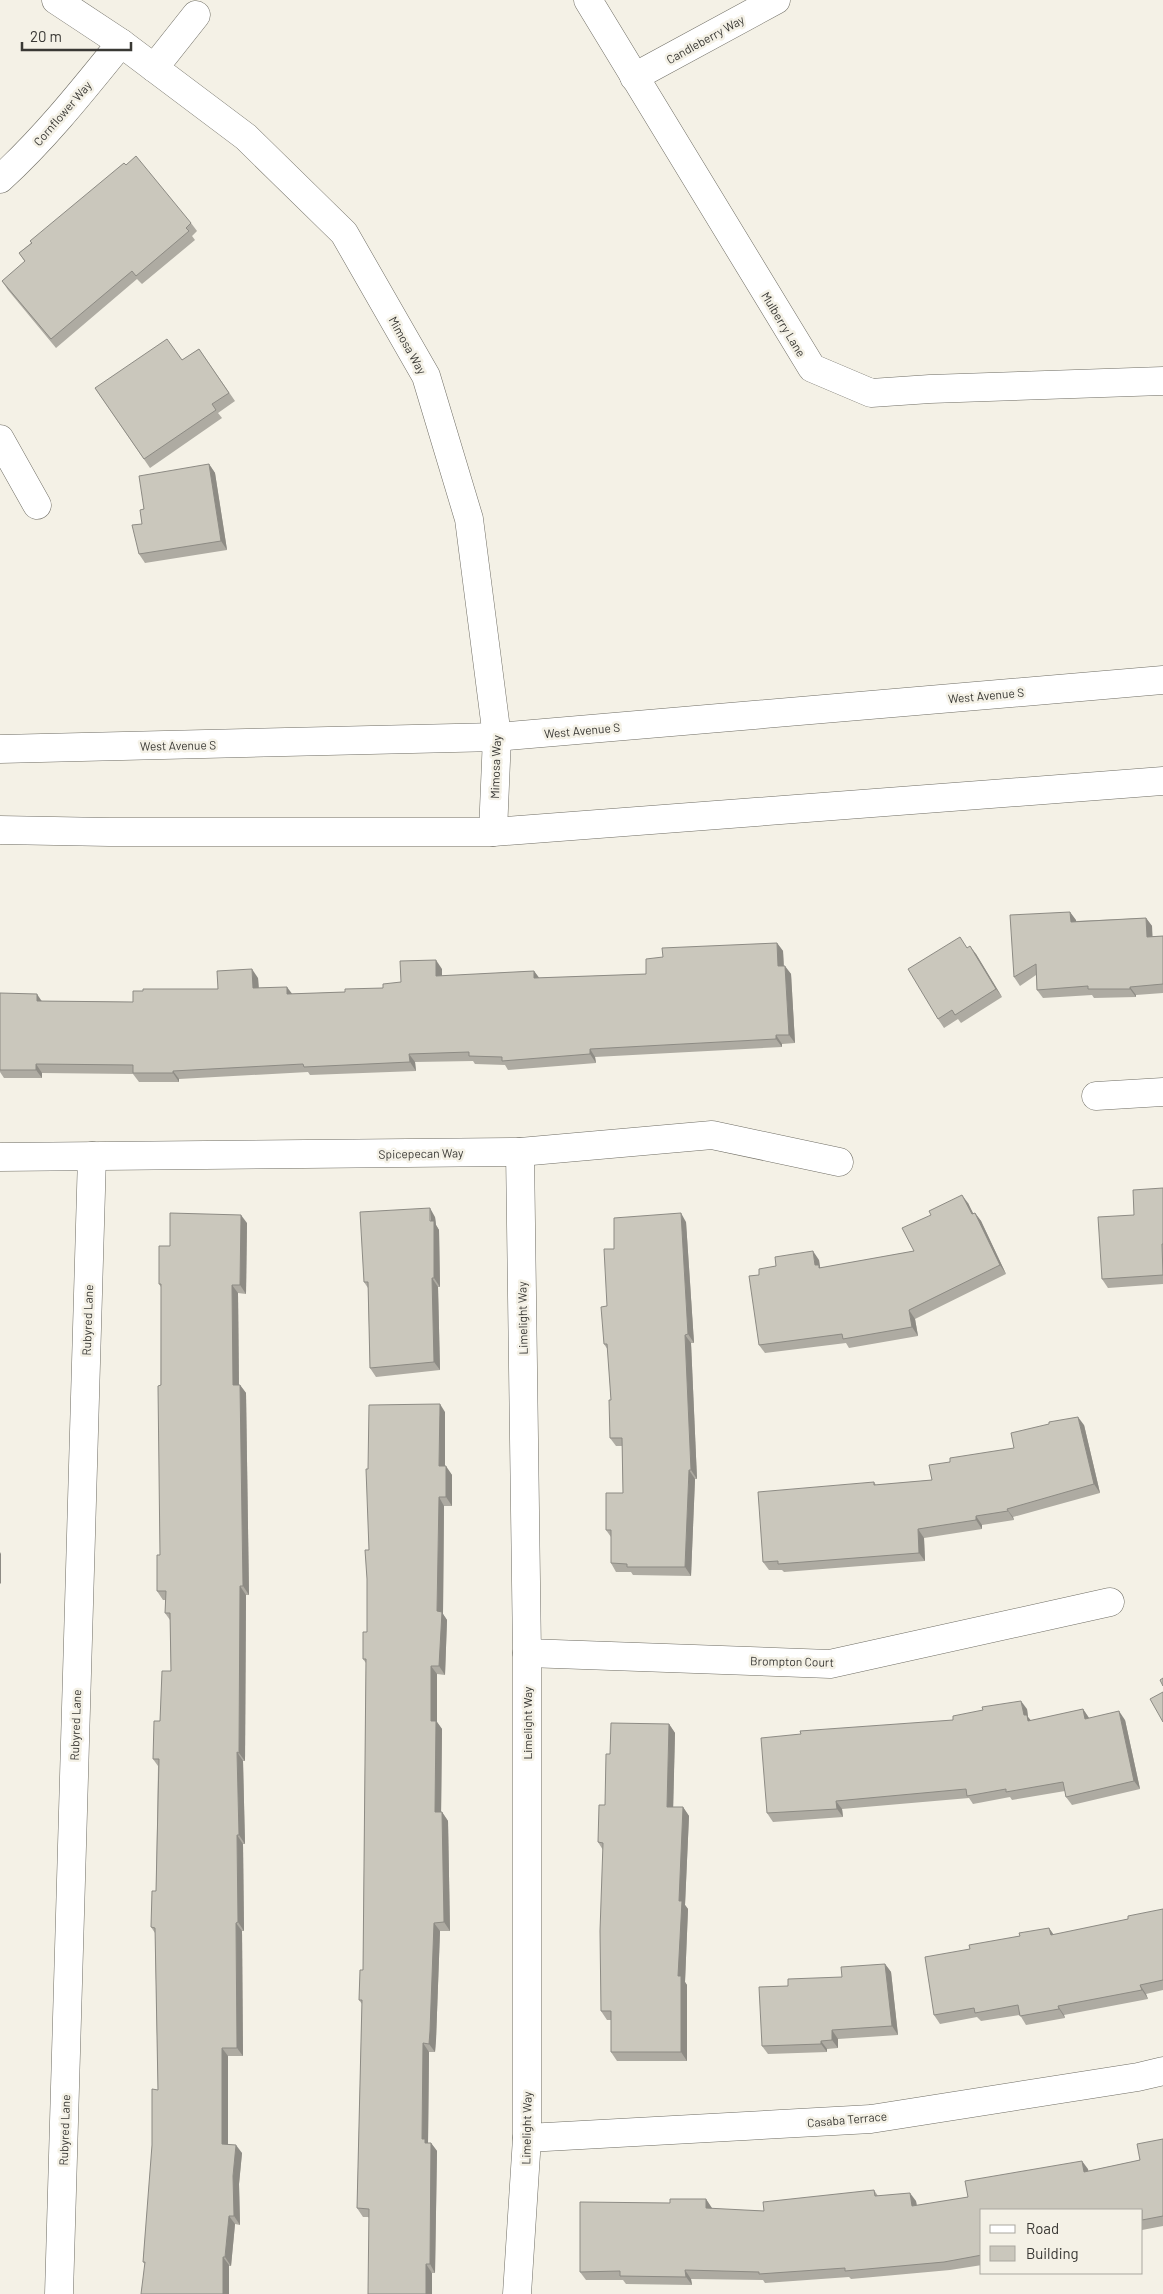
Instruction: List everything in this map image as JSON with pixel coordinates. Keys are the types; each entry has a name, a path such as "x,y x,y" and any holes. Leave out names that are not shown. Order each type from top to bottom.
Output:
{"street":[{"name":"Mimosa Way","path":"56,0 121,43 246,137 344,233 426,376 469,519 497,737 493,832"},
{"name":"Mulberry Lane","path":"588,0 812,368 871,393 930,389 1163,381"},
{"name":"Candleberry Way","path":"634,77 776,0"},
{"path":"154,68 196,16"},
{"name":"Cornflower Way","path":"0,178 20,161 121,43"},
{"path":"0,439 37,505"},
{"name":"West Avenue S","path":"0,749 497,737 1163,680"},
{"path":"0,830 109,832 493,832 1163,782"},
{"path":"1096,1096 1163,1092"},
{"name":"Spicepecan Way","path":"0,1157 520,1152 712,1135 839,1162"},
{"name":"Limelight Way","path":"517,2294 527,2138 527,1653 520,1152"},
{"name":"Rubyred Lane","path":"59,2294 92,1156"},
{"name":"Brompton Court","path":"527,1653 830,1664 1110,1602"},
{"name":"Casaba Terrace","path":"527,2138 870,2119 1138,2077 1163,2071"}],"building":[{"path":"136,156 191,223 186,228 189,231 136,276 132,271 51,339 2,281 25,261 19,253 32,243 30,241 124,163 126,165"},
{"path":"167,339 182,360 199,349 229,393 212,404 216,410 144,459 95,388"},
{"path":"209,464 221,541 139,554 132,525 142,524 140,510 144,509 139,476"},
{"path":"1070,912 1071,922 1146,918 1147,937 1163,936 1163,984 1130,987 1130,989 1088,989 1088,986 1037,990 1036,964 1014,977 1010,915"},
{"path":"960,937 967,948 970,946 996,989 955,1015 952,1010 938,1019 908,969"},
{"path":"777,943 778,966 785,966 789,1035 776,1035 776,1039 590,1049 590,1054 502,1061 502,1057 469,1056 469,1052 409,1054 410,1062 304,1067 303,1064 173,1071 173,1073 133,1073 133,1065 36,1064 36,1070 0,1070 0,993 37,994 37,1001 133,1002 133,991 143,991 143,989 218,989 217,971 252,969 253,988 287,987 287,994 345,992 345,989 383,988 383,984 401,982 400,961 436,960 436,976 534,971 534,978 646,974 646,959 663,957 662,948"},
{"path":"1163,1188 1163,1275 1102,1279 1098,1217 1134,1215 1133,1190"},
{"path":"962,1195 972,1214 975,1213 1000,1265 909,1310 912,1327 843,1339 842,1334 759,1345 749,1276 759,1275 759,1269 776,1266 775,1257 813,1251 815,1265 819,1265 819,1268 914,1251 902,1228 931,1215 929,1211"},
{"path":"430,1208 430,1221 434,1221 434,1278 432,1278 434,1362 370,1368 368,1282 364,1282 360,1212"},
{"path":"170,1213 241,1215 240,1285 232,1285 233,1385 240,1385 243,1586 240,1586 239,1753 237,1752 239,1835 237,1835 238,1922 236,1923 237,2048 222,2048 222,2144 236,2145 233,2176 234,2216 229,2216 225,2257 223,2257 223,2294 141,2294 145,2262 143,2262 152,2145 152,2089 158,2090 155,1928 151,1927 152,1891 156,1891 159,1759 153,1759 154,1721 160,1721 162,1671 171,1671 170,1613 165,1613 166,1591 157,1591 157,1555 160,1555 158,1386 161,1385 159,1246 170,1246"},
{"path":"681,1213 688,1334 685,1335 691,1470 689,1470 685,1567 627,1567 627,1564 611,1563 611,1530 606,1530 606,1493 623,1493 622,1438 610,1438 609,1400 611,1400 607,1344 604,1344 601,1307 607,1306 604,1249 614,1249 614,1218"},
{"path":"440,1404 439,1466 446,1466 446,1497 439,1497 437,1611 442,1612 439,1666 431,1666 431,1721 436,1721 435,1812 442,1812 444,1922 434,1923 429,2044 423,2043 422,2139 425,2139 425,2143 431,2143 430,2264 426,2264 426,2294 368,2294 369,2209 357,2208 362,2000 359,2000 360,1970 363,1970 366,1659 363,1659 363,1632 367,1632 365,1550 369,1550 366,1469 368,1469 369,1405"},
{"path":"1078,1417 1094,1484 1007,1509 1008,1511 976,1516 976,1520 918,1529 919,1553 778,1564 778,1561 763,1562 758,1492 874,1482 874,1485 932,1480 929,1465 950,1462 950,1458 1014,1448 1011,1433 1049,1424 1049,1422"},
{"path":"1163,1692 1163,1722 1150,1699"},
{"path":"1021,1701 1024,1715 1027,1715 1028,1721 1083,1709 1085,1719 1119,1711 1134,1781 1066,1797 1063,1782 1006,1792 1006,1789 967,1796 966,1789 836,1801 837,1809 767,1813 761,1738 801,1734 800,1731 953,1720 953,1716 983,1710 982,1707"},
{"path":"611,1723 669,1724 667,1807 683,1807 679,1901 682,1901 678,1976 681,1976 681,2052 611,2052 611,2011 601,2011 600,1931 603,1843 598,1842 599,1805 605,1805 606,1754 610,1754"},
{"path":"1163,1909 1163,1980 1140,1985 1142,1990 1058,2006 1059,2009 1020,2016 1018,2005 975,2013 974,2008 934,2015 925,1957 970,1949 969,1945 1020,1936 1019,1933 1049,1928 1051,1935 1128,1919 1128,1916"},
{"path":"885,1964 892,2026 832,2030 832,2040 821,2041 821,2044 762,2046 759,1987 788,1986 788,1979 842,1977 841,1967"},
{"path":"1163,2139 1163,2216 1143,2220 1143,2209 980,2209 980,2255 944,2262 845,2271 845,2268 759,2274 759,2272 685,2270 686,2277 620,2276 620,2271 580,2272 580,2202 670,2203 670,2199 706,2199 706,2208 764,2211 763,2202 874,2190 875,2196 910,2193 912,2206 968,2197 965,2181 1082,2161 1084,2172 1140,2160 1137,2144"}]}
